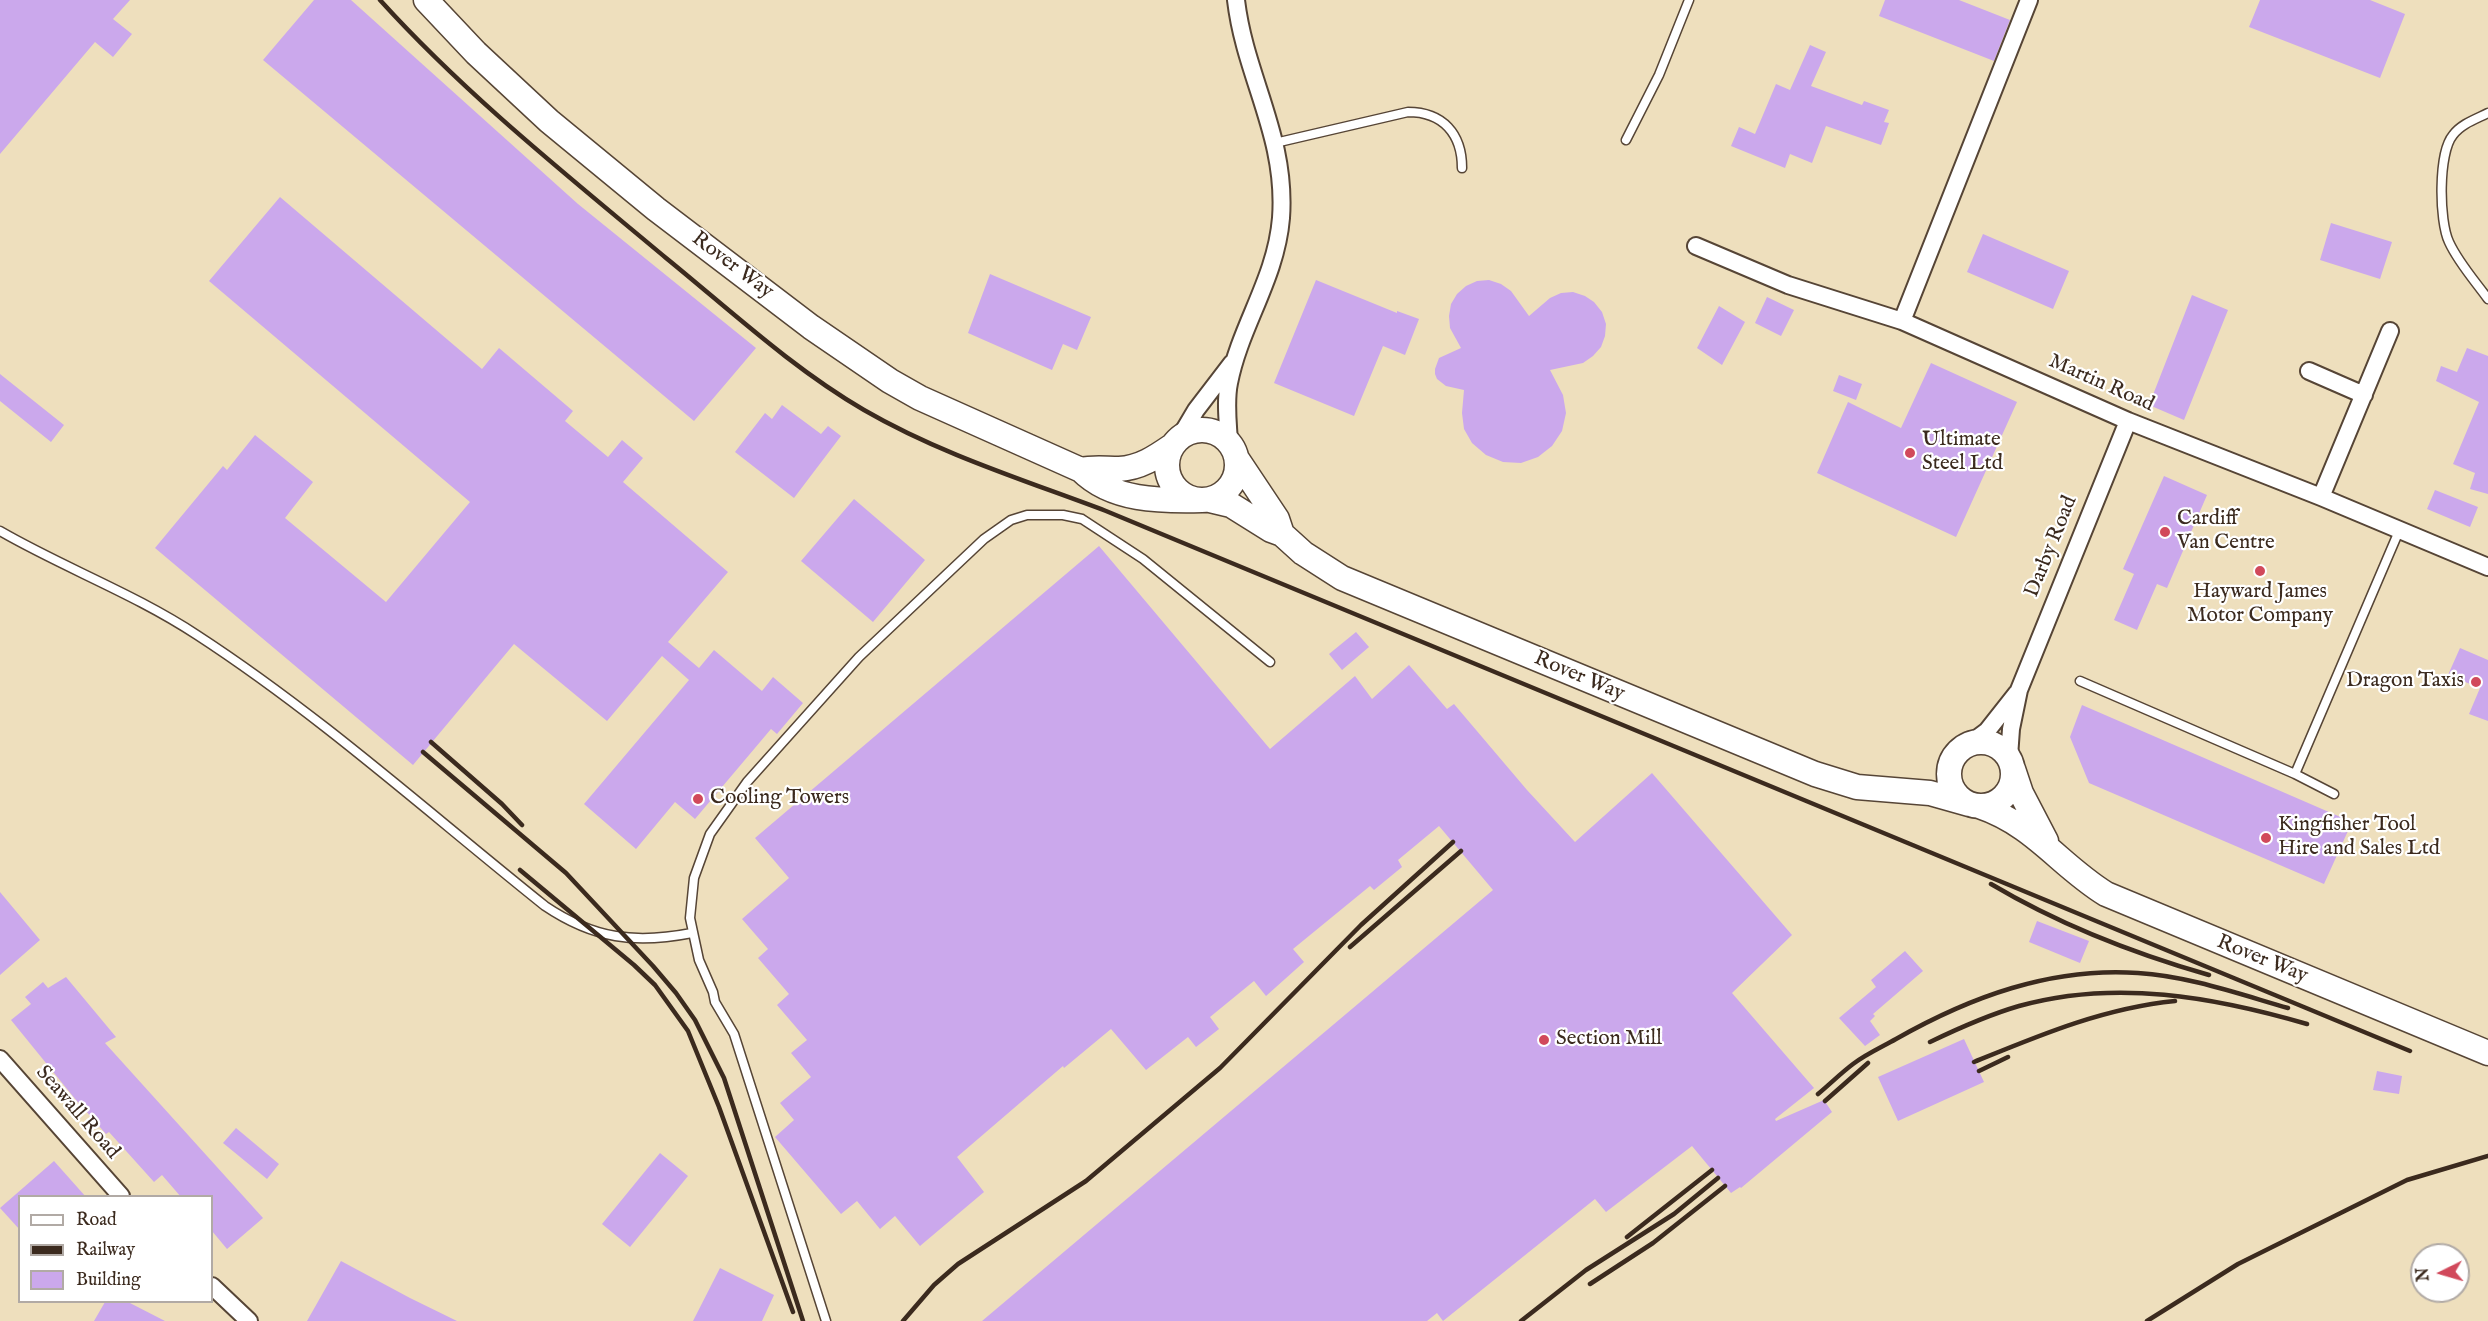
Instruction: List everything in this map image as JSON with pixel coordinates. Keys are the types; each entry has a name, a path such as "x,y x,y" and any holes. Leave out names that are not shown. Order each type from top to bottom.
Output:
{"street":[{"name":"Rover Way","path":"426,0 476,52 549,121 656,209 811,327 890,381 920,398 1081,470 1093,482 1127,494 1158,500 1206,500 1231,505 1271,530 1282,534 1320,565 1342,578 1815,774 1857,787 1939,795 1974,805 2012,821 2048,846 2075,873 2106,894 2488,1053"},
{"path":"1236,0 1245,44 1275,143 1282,191 1278,241 1263,292 1236,358 1229,384 1233,481 1221,496 1206,500 1182,494 1169,477 1168,456 1196,410 1236,358"},
{"path":"1902,321 2030,0"},
{"name":"Martin Road","path":"1696,246 1788,285 1902,321 2128,421 2321,497 2488,567"},
{"path":"2321,497 2390,332"},
{"path":"2309,371 2364,395"},
{"name":"Darby Road","path":"2011,763 2011,729 2019,690 2128,421"},
{"path":"1176,442 1190,432 1211,431 1233,451"},
{"name":"Rover Way","path":"1081,470 1093,467 1122,469 1138,466 1155,458 1176,442"},
{"name":"Rover Way","path":"1233,451 1278,519 1282,534"},
{"name":"Darby Road","path":"1971,743 1987,731 2019,690"},
{"path":"1989,742 1997,745 2011,763 2014,778 2006,795 1998,802 1974,805 1953,790 1949,769 1953,759 1958,752 1971,743 1989,742"},
{"name":"Rover Way","path":"1888,789 1934,773 1953,759"},
{"name":"Rover Way","path":"2011,763 2021,794 2048,846"},
{"name":"Seawall Road","path":"0,1059 119,1195"},
{"path":"213,1287 249,1321"}],"lane":[{"path":"1626,140 1659,75 1689,0"},
{"path":"1275,143 1408,112 1419,112 1433,115 1456,136 1462,156 1462,168"},
{"path":"2488,113 2453,134 2444,153 2442,180 2447,239 2488,299"},
{"path":"826,1321 734,1034 715,1002 699,960 692,933 690,905 698,862 710,834 734,799 876,639 984,539 1011,520 1052,514 1072,516 1091,524 1143,559 1270,662"},
{"path":"0,531 38,553 144,604 228,656 312,718 545,906 568,921 595,933 627,938 659,938 692,933"},
{"path":"2295,774 2399,531"},
{"path":"2080,681 2295,774 2334,794"}],"building":[{"path":"0,0 130,0 113,19 132,34 113,57 95,42 0,154"},
{"path":"314,0 351,0 578,204 756,348 694,421 263,60"},
{"path":"1885,0 1959,0 2010,20 1994,61 1879,16"},
{"path":"2260,0 2370,0 2405,14 2380,78 2249,27"},
{"path":"1810,45 1826,52 1811,86 1862,105 1864,101 1889,110 1884,122 1889,123 1881,145 1826,126 1812,163 1790,154 1785,168 1731,146 1739,127 1755,134 1776,84 1790,90"},
{"path":"280,197 482,369 499,348 573,411 565,421 608,457 622,440 643,458 623,482 728,572 668,642 699,668 714,650 762,691 773,677 803,703 777,734 771,729 695,819 675,802 636,849 584,804 689,680 662,656 607,721 514,644 413,765 155,548 223,466 227,470 255,435 313,482 285,518 386,602 470,502 209,281"},
{"path":"2331,223 2392,242 2380,279 2320,260"},
{"path":"1983,234 2069,271 2053,309 1967,272"},
{"path":"990,274 1091,317 1077,350 1063,344 1052,370 968,333"},
{"path":"1316,280 1397,313 1397,311 1419,319 1405,355 1383,346 1354,416 1274,383"},
{"path":"1489,280 1511,291 1529,316 1550,298 1561,293 1573,292 1594,302 1602,312 1606,324 1601,347 1593,356 1583,363 1550,370 1563,395 1566,413 1562,431 1552,446 1538,457 1521,463 1503,462 1486,455 1472,443 1464,429 1462,413 1464,390 1446,386 1437,379 1435,374 1439,358 1461,348 1450,328 1451,304 1466,286 1477,281"},
{"path":"2192,295 2228,310 2184,420 2149,405"},
{"path":"1767,297 1794,310 1781,336 1755,323"},
{"path":"1719,306 1745,322 1722,365 1697,348"},
{"path":"2467,348 2488,356 2488,494 2470,489 2475,473 2453,464 2479,402 2436,381 2441,366 2457,372"},
{"path":"1931,363 2017,402 1956,537 1817,473 1848,402 1901,428"},
{"path":"0,374 64,425 51,442 0,401"},
{"path":"1839,375 1862,384 1856,400 1833,391"},
{"path":"782,405 821,434 828,426 841,436 794,498 735,452 765,413 772,419"},
{"name":"Cardiff Van Centre","path":"2164,476 2207,495 2167,588 2157,584 2137,630 2114,620 2134,574 2123,569"},
{"path":"2435,490 2478,507 2470,527 2427,509"},
{"path":"854,499 925,560 873,622 801,561"},
{"path":"1099,546 1270,749 1355,676 1372,699 1409,665 1447,709 1454,704 1527,790 1575,842 1652,773 1792,935 1732,993 1814,1088 1775,1119 1776,1121 1824,1100 1832,1112 1741,1188 1731,1193 1692,1146 1606,1212 1595,1199 1443,1321 1437,1313 1427,1321 982,1321 1493,890 1439,826 1398,860 1402,867 1374,890 1370,886 1293,949 1304,962 1266,996 1254,981 1210,1017 1219,1029 1196,1047 1188,1037 1146,1070 1111,1029 1064,1068 1063,1066 957,1157 984,1192 920,1246 895,1216 880,1229 857,1201 841,1214 775,1137 794,1120 780,1103 811,1077 791,1053 807,1040 777,1005 789,994 758,958 768,949 742,919 789,878 755,838"},
{"path":"1356,632 1369,647 1342,670 1329,654"},
{"name":"Dragon Taxis","path":"2460,648 2488,660 2488,721 2469,714 2480,688 2448,675"},
{"path":"2082,705 2352,822 2324,884 2089,783 2070,737"},
{"path":"0,892 40,940 0,975"},
{"path":"2037,921 2089,941 2080,963 2029,942"},
{"path":"1905,951 1923,971 1873,1014 1875,1016 1870,1021 1880,1035 1865,1046 1839,1018 1876,987 1871,980"},
{"path":"66,977 116,1037 105,1043 263,1218 227,1249 213,1232 213,1195 179,1195 162,1175 154,1182 109,1132 106,1134 85,1110 90,1106 84,1109 11,1020 31,1004 25,997 43,982 48,988"},
{"path":"1964,1039 1984,1082 1898,1121 1878,1077"},
{"path":"2377,1071 2402,1076 2399,1094 2373,1090"},
{"path":"236,1128 279,1164 267,1179 223,1143"},
{"path":"660,1153 688,1176 630,1247 602,1224"},
{"path":"54,1161 84,1195 18,1195 18,1228 0,1208"},
{"path":"341,1261 410,1298 457,1321 307,1321"},
{"path":"720,1268 774,1295 762,1321 693,1321"},
{"path":"104,1303 130,1303 165,1321 94,1321"}],"railway":[{"path":"380,0 447,69 518,134 738,318 837,394 893,426 952,453 1106,511 2410,1051"},
{"path":"431,742 502,804 522,825"},
{"path":"423,752 566,873 653,966 695,1020 724,1078 803,1321"},
{"path":"903,1321 934,1285 958,1264 1086,1181 1220,1068 1361,925 1453,842"},
{"path":"1350,947 1461,851"},
{"path":"520,870 655,985 688,1031 719,1107 793,1312"},
{"path":"1991,884 2097,937 2209,975"},
{"path":"1818,1094 1858,1060 1924,1024 1982,998 2043,980 2106,972 2157,975 2213,986 2288,1008"},
{"path":"1930,1042 1996,1013 2019,1006 2055,998 2091,994 2128,993 2200,999 2307,1024"},
{"path":"1974,1062 2098,1016 2175,1001"},
{"path":"1979,1071 2008,1057"},
{"path":"1825,1101 1868,1063"},
{"path":"2147,1321 2238,1264 2407,1180 2488,1156"},
{"path":"1627,1237 1712,1170"},
{"path":"1521,1321 1586,1270 1674,1214 1718,1178"},
{"path":"1590,1284 1653,1243 1725,1186"}],"place":[{"name":"Ultimate Steel Ltd","path":"1910,453"},
{"name":"Cardiff Van Centre","path":"2165,532"},
{"name":"Hayward James Motor Company","path":"2260,571"},
{"name":"Dragon Taxis","path":"2476,682"},
{"name":"Cooling Towers","path":"698,799"},
{"name":"Kingfisher Tool Hire and Sales Ltd","path":"2266,838"},
{"name":"Section Mill","path":"1544,1040"}]}
